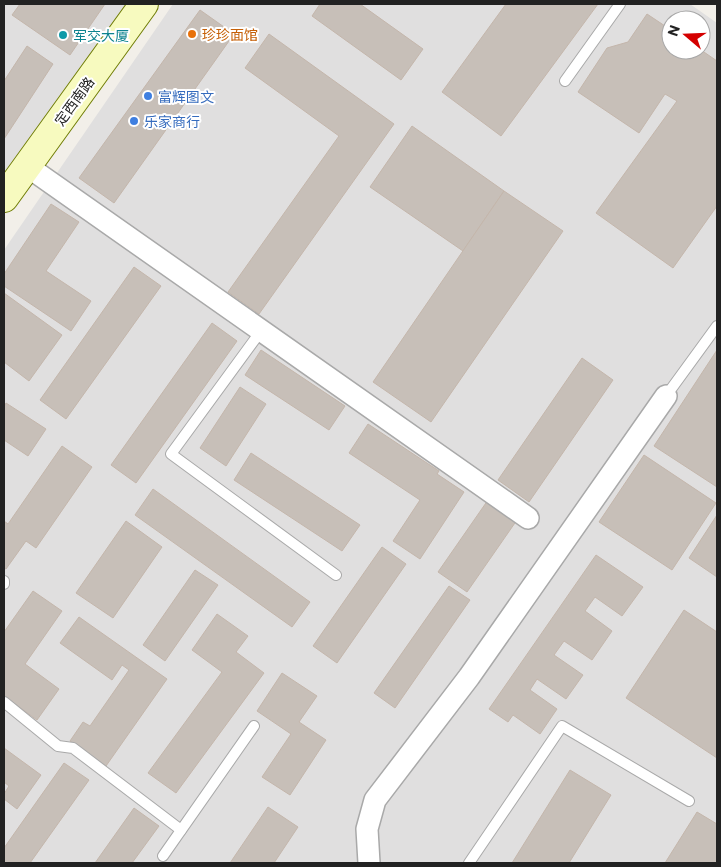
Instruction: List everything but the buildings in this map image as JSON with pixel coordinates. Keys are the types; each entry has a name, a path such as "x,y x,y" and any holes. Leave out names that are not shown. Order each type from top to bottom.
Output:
{"main road":[{"name":"定西南路","path":"4,198 144,4"}],"street":[{"path":"27,166 528,518"},
{"path":"369,863 367,829 375,800 469,678 666,396"}],"lane":[{"path":"565,81 620,4"},
{"path":"666,396 717,326"},
{"path":"261,330 170,454 336,575"},
{"path":"4,702 58,746 73,748 181,830"},
{"path":"163,856 254,726"},
{"path":"469,863 562,726 689,801"}],"shaded area":[{"path":"4,4 128,4 4,181"},
{"path":"173,4 690,4 699,10 661,10 661,60 711,60 711,19 717,23 717,863 4,863 4,250"}],"place":[{"name":"珍珍面馆","path":"192,34"},
{"name":"军交大厦","path":"63,35"},
{"name":"富辉图文","path":"148,96"},
{"name":"乐家商行","path":"134,121"}]}
